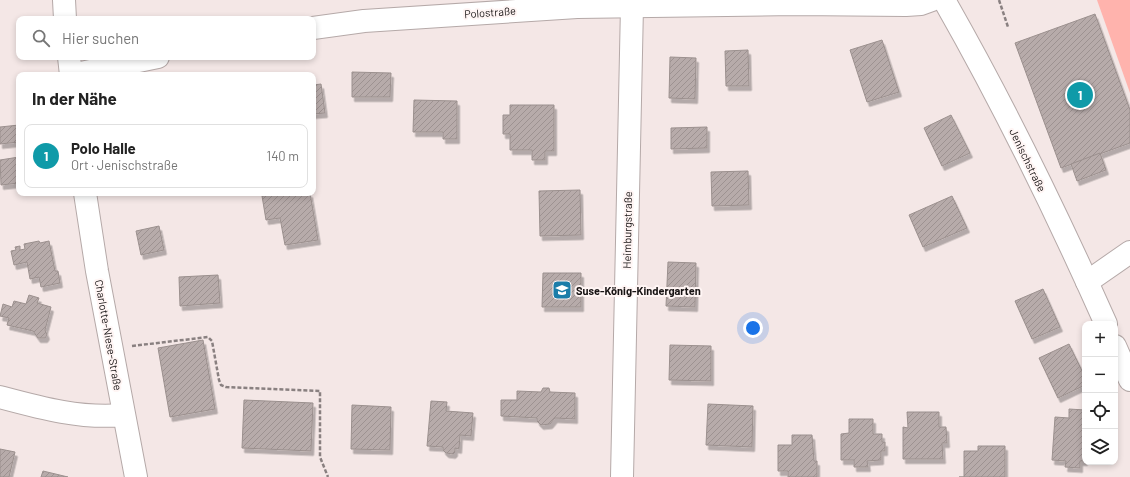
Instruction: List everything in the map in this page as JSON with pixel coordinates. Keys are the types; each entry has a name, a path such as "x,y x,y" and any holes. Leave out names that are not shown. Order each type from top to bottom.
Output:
{"street":[{"path":"64,0 65,16"},
{"name":"Polostraße","path":"316,28 364,21 577,7 795,4 906,5 921,4 932,0"},
{"name":"Jenischstraße","path":"944,0 990,81 1105,321"},
{"name":"Heimburgstraße","path":"622,477 632,6"},
{"path":"69,60 71,72"},
{"path":"86,72 144,60"},
{"name":"Charlotte-Niese-Straße","path":"85,196 89,226 123,415 136,477"},
{"path":"1087,282 1130,252"},
{"path":"1118,353 1130,380"},
{"path":"0,397 90,416 123,415"}],"path":[{"path":"998,0 1008,27"},
{"path":"131,346 208,338 212,341 218,380 221,385 226,387 320,391 320,457 328,477"}],"shaded area":[{"path":"1097,0 1130,0 1130,93"}],"building":[{"path":"1095,14 1130,110 1130,143 1061,168 1015,43"},
{"path":"882,40 899,92 867,102 850,50"},
{"path":"748,50 749,86 726,86 725,51"},
{"path":"670,57 696,58 695,99 669,98"},
{"path":"352,72 391,73 390,97 352,97"},
{"path":"321,84 325,113 316,114 316,85"},
{"path":"414,100 457,101 457,139 443,139 443,132 413,132"},
{"path":"510,105 554,105 554,151 545,151 545,160 532,160 532,150 510,150 510,134 503,134 503,115 510,115"},
{"path":"951,115 970,153 942,166 924,128"},
{"path":"16,125 16,142 0,144 0,127"},
{"path":"707,127 707,148 671,149 671,128"},
{"path":"1100,153 1106,170 1077,181 1071,164"},
{"path":"16,157 16,183 1,185 0,160"},
{"path":"748,171 749,205 712,206 711,172"},
{"path":"580,190 581,235 540,236 539,191"},
{"path":"262,196 311,196 318,240 285,245 280,218 266,220"},
{"path":"952,196 967,228 923,247 909,215"},
{"path":"159,226 164,250 141,255 136,231"},
{"path":"39,241 40,243 49,241 55,271 58,271 60,283 41,287 39,277 30,279 27,262 14,265 11,251 16,250 15,247 20,246 20,250 25,249 24,244"},
{"path":"668,262 696,263 695,307 666,306"},
{"name":"Suse-König-Kindergarten","path":"543,273 581,273 581,307 542,307"},
{"path":"218,275 220,303 180,306 179,277"},
{"path":"1043,289 1060,327 1032,339 1015,301"},
{"path":"29,295 39,298 37,303 51,307 45,330 47,335 45,338 38,338 33,331 7,325 9,318 0,316 3,304 12,307 14,301 26,304"},
{"path":"203,340 215,409 170,417 158,348"},
{"path":"1069,344 1082,371 1082,386 1058,398 1039,358"},
{"path":"670,345 711,346 711,381 669,380"},
{"path":"543,388 549,388 550,392 575,393 575,419 555,418 550,424 541,425 537,421 537,418 501,416 501,400 517,400 517,391 541,392"},
{"path":"244,400 313,403 311,451 242,448"},
{"path":"431,401 447,402 446,411 473,413 471,436 460,435 459,449 455,448 455,452 453,454 446,453 443,450 443,447 427,446"},
{"path":"708,404 753,406 752,447 706,445"},
{"path":"352,405 391,407 390,450 351,449"},
{"path":"1069,409 1082,410 1082,461 1080,461 1080,468 1065,467 1066,461 1052,460 1055,417 1069,418"},
{"path":"907,412 939,412 939,427 946,427 947,443 942,443 943,459 903,459 903,427 908,428"},
{"path":"849,419 873,419 873,434 882,434 882,442 885,442 885,451 881,451 881,460 867,461 868,467 854,467 854,460 841,460 841,434 849,433"},
{"path":"792,435 812,435 814,461 817,461 817,477 788,477 788,471 778,471 778,445 792,445"},
{"path":"978,446 1005,446 1005,477 964,477 964,451 978,451"},
{"path":"0,449 15,452 9,477 0,477"},
{"path":"43,471 68,477 41,477"}],"place":[{"name":"Polo Halle","path":"1080,95"},
{"name":"Suse-König-Kindergarten","path":"562,290"}]}
